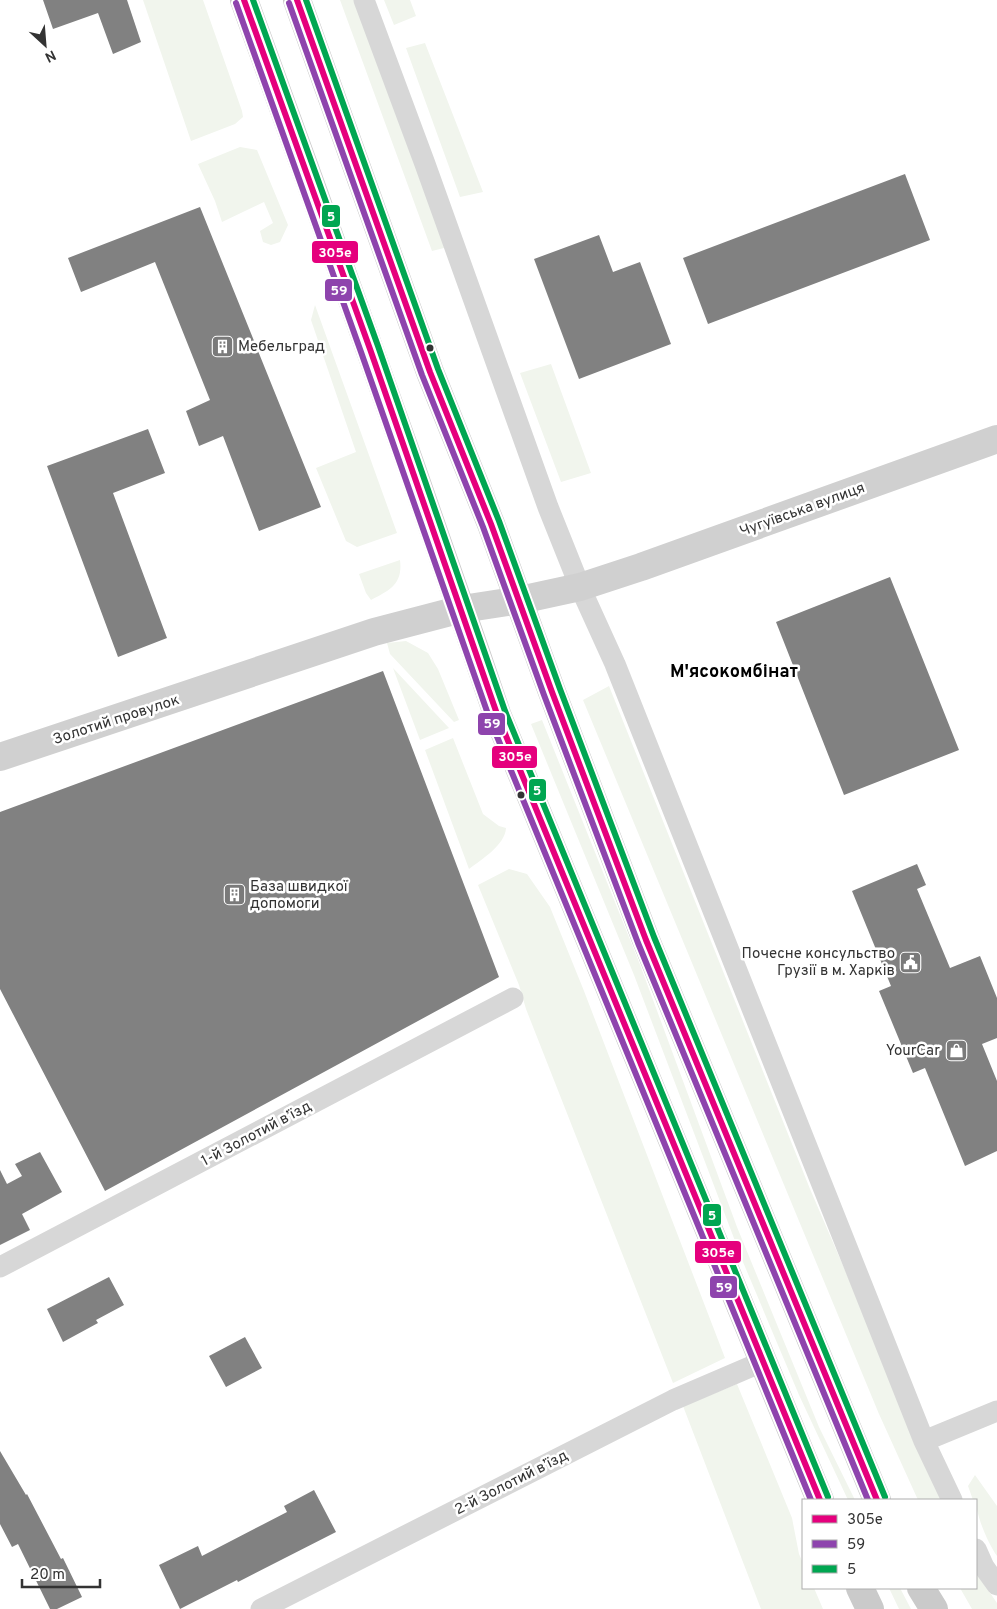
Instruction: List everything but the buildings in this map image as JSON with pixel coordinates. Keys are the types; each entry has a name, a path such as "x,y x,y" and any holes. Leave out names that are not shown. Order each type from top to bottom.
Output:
{"main road":[{"path":"244,0 462,609 497,714 820,1499"},
{"path":"297,0 430,372 520,600 552,692 646,940 877,1499"},
{"name":"Чугуївська вулиця","path":"520,600 580,587 641,567 997,439"},
{"name":"Золотий провулок","path":"0,757 374,632 462,609 520,600"},
{"path":"860,1589 870,1609"},
{"path":"922,1589 934,1609"}],"street":[{"path":"364,0 429,173 548,507 580,587 615,664 924,1442 952,1499"},
{"name":"1-й Золотий в’їзд","path":"0,1267 512,998"},
{"name":"2-й Золотий в’їзд","path":"261,1609 673,1400 764,1361"},
{"path":"924,1442 997,1411"},
{"path":"977,1551 984,1567 997,1585"}],"shaded area":[{"path":"143,0 203,0 242,111 243,117 235,124 191,141"},
{"path":"340,0 355,0 448,247 432,251"},
{"path":"384,0 410,0 416,16 394,25"},
{"path":"425,43 483,192 460,197 406,48"},
{"path":"240,147 257,150 288,225 280,242 271,245 263,242 260,231 273,223 264,202 222,222 215,201 198,164"},
{"path":"315,305 397,533 357,547 346,541 316,468 356,452 311,320"},
{"path":"551,364 591,473 561,482 520,373"},
{"path":"400,560 397,581 384,593 371,600 366,593 359,574"},
{"path":"406,641 428,653 438,669 459,720 454,722 390,654 387,643"},
{"path":"393,668 449,728 420,740"},
{"path":"609,686 810,1189 944,1499 918,1499 879,1414 583,700"},
{"path":"542,720 639,962 737,1227 819,1427 855,1499 848,1499 799,1395 743,1262 634,975 531,724"},
{"path":"453,738 483,814 499,826 506,828 502,840 497,846 469,869 425,750"},
{"path":"509,869 527,874 550,907 725,1358 673,1383 526,1009 519,985 478,885"},
{"path":"737,1384 792,1518 802,1561 802,1589 814,1589 823,1609 761,1609 683,1406"},
{"path":"975,1475 997,1506 997,1556 983,1529 978,1514 977,1499 973,1499 968,1486"},
{"path":"977,1573 997,1603 997,1609 972,1609 961,1589 977,1589"},
{"path":"889,1589 901,1589 911,1609 899,1609"}],"transit line":[{"name":"305e","path":"244,0 370,349 497,714 820,1499"},
{"name":"5","path":"253,0 378,346 505,711 828,1497"},
{"name":"305e","path":"297,0 430,372 491,524 646,940 877,1499"},
{"name":"5","path":"306,0 438,369 499,521 654,937 885,1497"},
{"name":"59","path":"236,3 489,717 811,1499"},
{"name":"59","path":"289,3 422,375 483,527 638,943 868,1499"}],"place":[{"name":"Мебельград","path":"222,346"},
{"name":"База швидкої допомоги","path":"234,895"},
{"name":"Почесне консульство Грузії в м. Харків","path":"911,962"},
{"name":"YourCar","path":"956,1050"}],"district":[{"name":"М'ясокомбінат","path":"734,671"}]}
